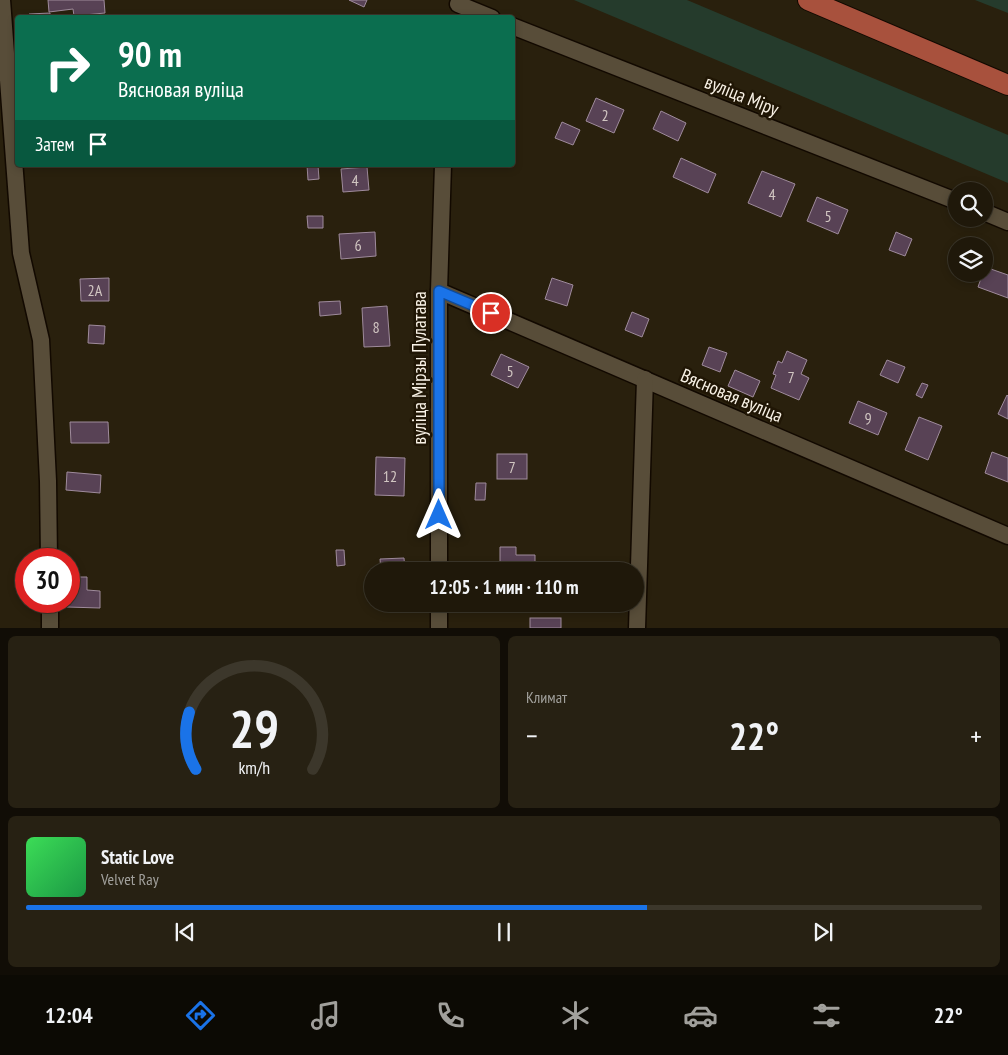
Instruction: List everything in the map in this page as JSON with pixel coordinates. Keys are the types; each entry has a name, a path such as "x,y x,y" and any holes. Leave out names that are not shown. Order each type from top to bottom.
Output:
{"main road":[{"path":"808,0 1008,85"}],"street":[{"path":"2,0 21,253 41,340 48,481 49,548"},
{"path":"457,7 482,15"},
{"name":"вуліца Міру","path":"515,27 948,198"},
{"name":"вуліца Мірзы Пулатава","path":"439,562 439,291 443,167"},
{"path":"993,216 1008,222"},
{"name":"Вясновая вуліца","path":"439,291 1008,536"},
{"path":"637,628 645,379"},
{"path":"439,612 439,628"},
{"path":"50,613 50,628"}],"green space":[{"path":"574,0 687,0 1008,135 1008,183"},
{"path":"975,0 1008,0 1008,13"}],"building":[{"path":"48,0 104,0 105,13 74,15 73,9 49,12"},
{"path":"349,0 367,0 364,7"},
{"path":"50,13 50,15 29,15"},
{"path":"596,98 624,110 614,133 586,121"},
{"path":"661,111 686,123 678,141 653,129"},
{"path":"562,122 580,130 573,145 555,138"},
{"path":"681,158 716,174 708,193 673,177"},
{"path":"307,167 318,167 319,179 308,180"},
{"path":"367,167 369,190 343,192 341,169"},
{"path":"762,171 795,184 781,217 748,203"},
{"path":"817,197 848,210 838,234 807,221"},
{"path":"307,216 323,216 323,228 308,228"},
{"path":"375,232 376,256 341,259 339,234"},
{"path":"896,232 912,239 905,256 889,250"},
{"path":"993,270 1008,275 1008,298 978,287 980,282 993,282"},
{"path":"109,278 109,301 81,301 80,279"},
{"path":"552,278 573,285 567,306 545,299"},
{"path":"340,301 341,314 320,316 319,302"},
{"path":"387,306 390,346 364,347 362,308"},
{"path":"632,312 649,319 642,337 625,330"},
{"path":"89,325 105,326 104,344 88,343"},
{"path":"709,347 727,353 720,372 702,365"},
{"path":"787,351 807,360 801,374 809,378 799,400 771,388 776,375 773,374 778,361 782,363"},
{"path":"501,354 529,367 518,388 491,375"},
{"path":"887,360 905,367 898,383 880,375"},
{"path":"735,370 760,381 753,397 728,386"},
{"path":"922,383 928,385 922,398 916,395"},
{"path":"1008,396 1008,419 998,414"},
{"path":"858,401 887,413 878,435 849,423"},
{"path":"919,417 942,426 928,460 905,450"},
{"path":"70,422 108,422 109,443 71,443"},
{"path":"992,452 1008,458 1008,482 985,473"},
{"path":"497,454 527,454 527,479 497,479"},
{"path":"376,457 405,458 404,496 375,495"},
{"path":"67,472 101,475 100,493 66,490"},
{"path":"476,483 486,483 485,500 475,500"},
{"path":"500,547 516,547 516,555 535,555 535,562 500,562"},
{"path":"336,550 344,550 345,565 337,566"},
{"path":"404,558 404,562 380,562 380,559"},
{"path":"80,577 87,577 87,590 100,591 100,608 80,607"},
{"path":"530,618 561,618 561,628 530,628"}],"route":[{"path":"439,515 439,291 491,313"}]}
